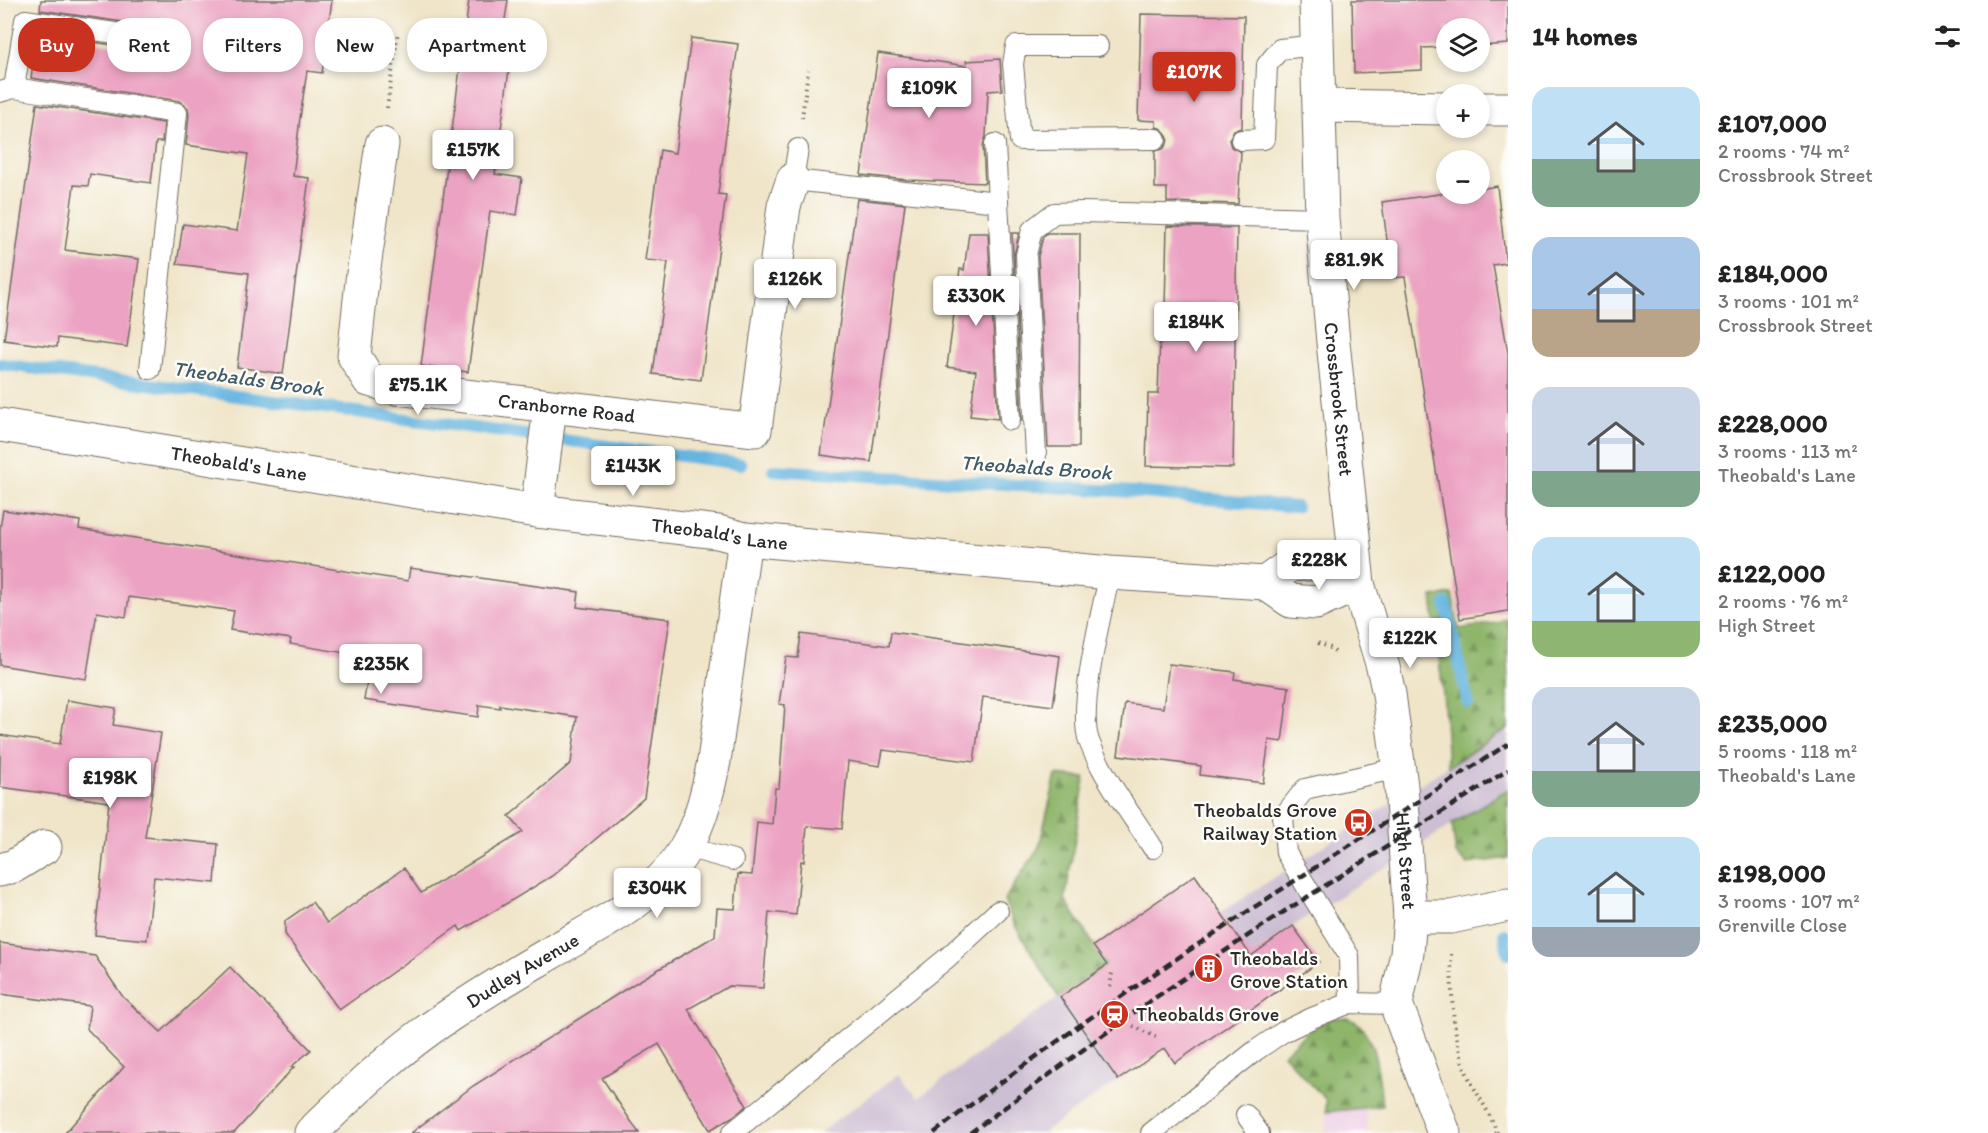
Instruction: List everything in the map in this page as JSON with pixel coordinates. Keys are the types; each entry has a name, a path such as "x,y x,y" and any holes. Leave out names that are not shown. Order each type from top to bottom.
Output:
{"street":[{"name":"Crossbrook Street","path":"1316,0 1322,218 1358,584"},
{"path":"1320,106 1436,108"},
{"path":"1490,109 1508,109"},
{"name":"Cranborne Road","path":"381,144 354,356 369,380 397,388 549,416 755,430 784,206 796,164"},
{"path":"537,511 549,416"},
{"name":"Theobald's Lane","path":"0,425 537,511 718,532 745,538 1110,573 1265,584 1291,601 1316,603 1358,584"},
{"name":"Dudley Avenue","path":"311,1133 352,1093 447,1016 640,899 670,868 686,847 706,797 714,761 745,538"},
{"name":"High Street","path":"1358,584 1385,676 1401,786 1410,917 1407,953 1396,1004"},
{"path":"0,870 14,866 45,847"},
{"path":"1410,917 1451,917 1508,904"},
{"path":"1396,1004 1444,1133"}],"lane":[{"path":"107,32 25,20 7,90 177,113 150,369"},
{"path":"1241,140 1264,139 1267,65 1280,49 1318,45"},
{"path":"1098,46 1016,46 1013,64 1020,140 1155,139"},
{"path":"996,144 1010,420"},
{"path":"796,164 998,202"},
{"path":"1036,456 1026,255 1032,230 1054,213 1322,218"},
{"path":"1110,573 1095,641 1085,713 1088,740 1101,767 1153,848"},
{"path":"1350,1003 1349,956 1286,853 1283,817 1305,789 1398,768"},
{"path":"686,847 733,860"},
{"path":"732,1133 946,958 998,911"},
{"path":"1151,1133 1255,1051 1283,1032 1350,1003 1396,1004"},
{"path":"1246,1115 1259,1133"}],"path":[{"path":"381,144 398,31"},
{"path":"796,164 808,70"},
{"path":"1312,640 1331,648 1343,661"},
{"path":"1451,942 1453,1024 1465,1068 1492,1117 1497,1133"},
{"path":"1110,987 1112,973"},
{"path":"1133,1026 1158,1038"}],"shaded area":[{"path":"1508,728 1508,789 1293,926 1242,962 1257,984 1045,1131 1046,1133 820,1133 899,1074 918,1098 983,1050 1200,900 1213,917"},
{"path":"1365,1108 1368,1133 1326,1133 1326,1112"}],"green space":[{"path":"1452,594 1459,629 1497,623 1508,617 1508,728 1448,767 1444,703 1432,597"},
{"path":"1056,775 1085,778 1065,900 1107,965 1059,998 1015,926 1004,900 1039,847"},
{"path":"1508,789 1508,858 1467,864 1456,854 1452,824"},
{"path":"1332,1018 1347,1018 1357,1023 1365,1031 1375,1055 1382,1106 1326,1112 1326,1100 1283,1054 1307,1032"}],"building":[{"path":"41,0 332,0 330,18 315,18 315,72 322,73 307,71 300,118 293,176 309,178 283,374 237,367 249,273 177,264 183,224 237,231 248,154 186,145 189,114 188,108 179,101 31,78 32,72 95,72 95,42 107,44 107,72 191,72 191,18 107,20 40,10"},
{"path":"469,0 508,0 505,18 467,18"},
{"path":"1352,0 1508,0 1508,44 1490,45 1490,18 1436,18 1436,47 1422,48 1422,70 1354,73"},
{"path":"1141,14 1244,16 1242,128 1234,130 1229,140 1231,147 1241,152 1238,204 1167,202 1167,188 1155,188 1155,151 1163,149 1168,138 1162,129 1156,127 1156,121 1138,120"},
{"path":"691,38 738,44 718,194 726,195 701,380 653,374 668,262 645,260 660,150 675,153"},
{"path":"878,53 967,66 966,61 1000,59 1002,90 988,91 986,136 983,145 985,183 908,180 861,175"},
{"path":"460,72 509,72 495,174 522,178 517,215 490,211 468,372 421,366"},
{"path":"37,104 164,123 162,142 156,142 151,183 90,174 88,186 74,185 65,250 139,259 127,347 58,338 57,347 4,340"},
{"path":"1497,186 1506,263 1493,265 1508,353 1508,611 1460,619 1405,277 1392,278 1382,202 1436,194 1436,204 1490,204 1490,187"},
{"path":"857,199 905,204 871,462 821,455"},
{"path":"1167,226 1237,228 1233,468 1146,466 1148,394 1158,394 1161,306 1165,306"},
{"path":"969,233 988,233 998,419 970,416 976,371 947,367 960,269 964,270"},
{"path":"1012,233 1019,233 1014,256 1022,422"},
{"path":"1047,233 1080,233 1079,447 1048,447 1038,256 1043,237"},
{"path":"3,510 80,521 79,529 408,581 410,568 579,592 577,607 670,619 644,798 552,876 461,931 458,926 339,1010 285,934 285,921 312,902 327,923 404,868 421,893 523,832 509,816 571,763 577,717 500,705 500,708 479,705 478,717 364,700 371,657 290,644 291,639 230,630 234,611 129,597 126,617 97,612 86,679 0,665 0,529"},
{"path":"891,632 1060,656 1053,706 983,697 974,762 883,750 880,766 848,761 842,829 807,826 796,915 769,912 763,988 729,986 688,1009 747,1106 710,1130 659,1044 602,1078 639,1133 411,1133 473,1086 632,985 715,936 717,908 735,909 738,874 752,875 757,822 772,824 775,788 779,788 785,705 779,704 786,657 798,658 801,634 889,646"},
{"path":"1169,664 1235,672 1234,679 1289,687 1282,742 1269,740 1263,783 1200,775 1201,766 1118,755 1125,703 1163,708"},
{"path":"67,700 116,708 113,725 161,733 145,837 218,844 215,883 154,877 147,940 95,935 109,802 0,787 0,735 60,744"},
{"name":"Theobalds Grove Station","path":"1195,875 1251,956 1293,926 1319,962 1175,1063 1165,1048 1118,1080 1060,997 1107,965 1093,946"},
{"path":"0,943 95,956 123,997 161,1032 230,967 311,1050 291,1067 294,1067 234,1133 65,1133 124,1067 87,1029 90,1006 0,994"}],"waterway":[{"name":"Theobalds Brook","path":"0,364 741,464"},
{"name":"Theobalds Brook","path":"773,470 1134,492 1296,507"},
{"name":"Theobalds Brook","path":"1446,604 1468,703"},
{"name":"Theobalds Brook","path":"1504,934 1508,953"}],"railway":[{"path":"934,1133 1145,980 1508,744"},
{"path":"970,1133 1144,1005 1282,913 1508,770"}],"place":[{"name":"Theobalds Grove Railway Station","path":"1358,822"},
{"name":"Theobalds Grove Station","path":"1209,969"},
{"name":"Theobalds Grove","path":"1115,1014"}]}
